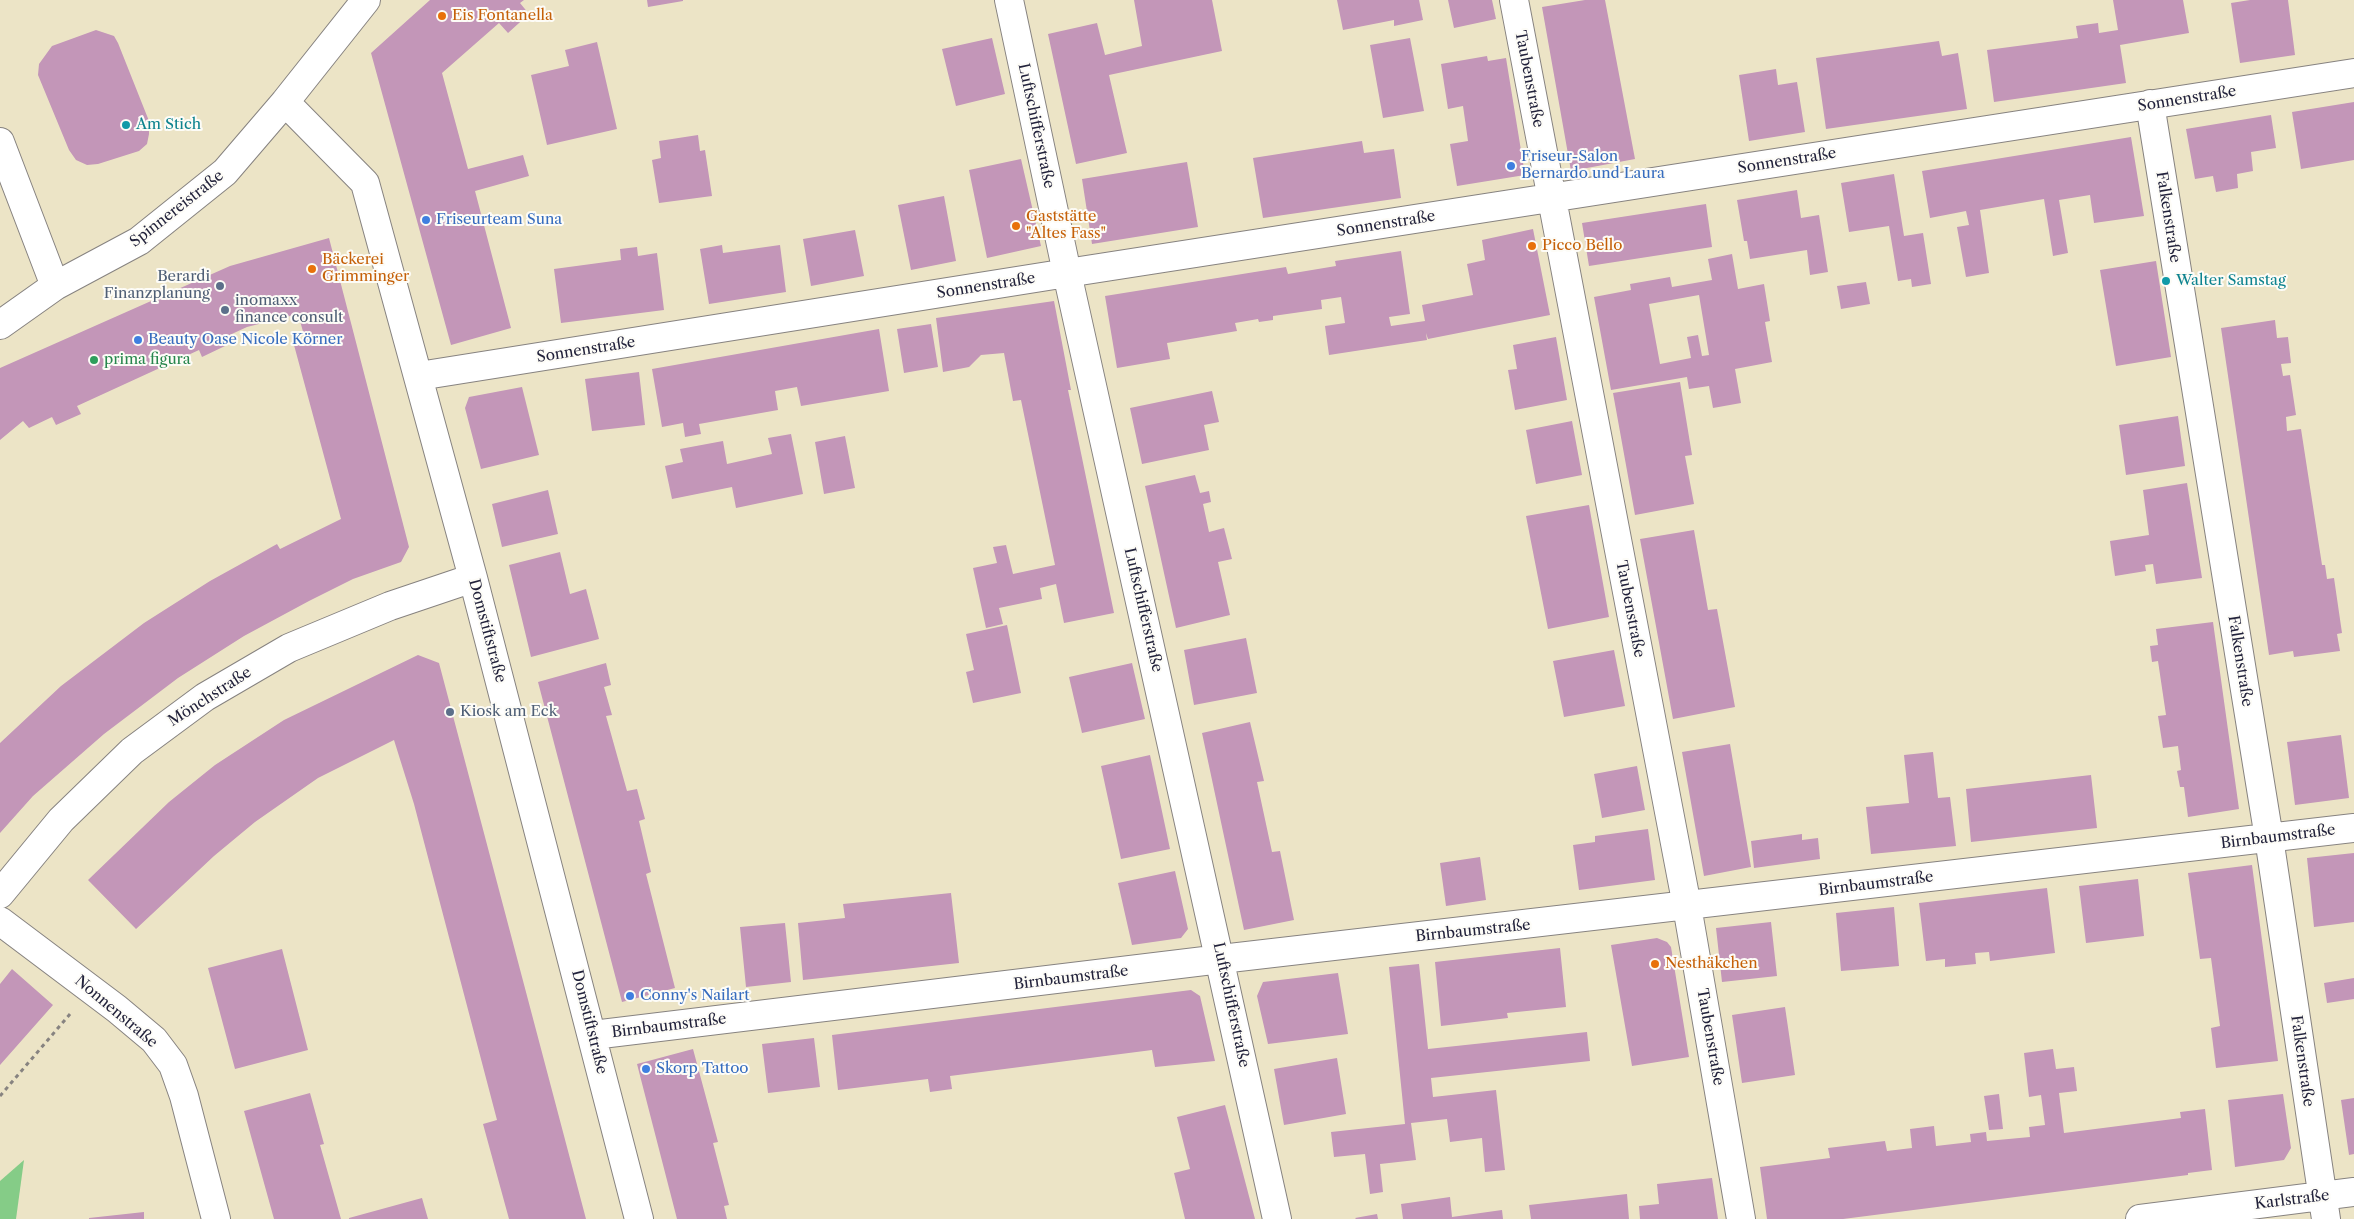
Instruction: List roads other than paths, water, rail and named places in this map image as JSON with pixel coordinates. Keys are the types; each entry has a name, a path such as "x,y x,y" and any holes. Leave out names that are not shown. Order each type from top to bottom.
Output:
{"street":[{"name":"Spinnereistraße","path":"0,325 55,286 139,241 225,172 285,102 366,0"},
{"name":"Luftschifferstraße","path":"1009,0 1067,273 1278,1219"},
{"name":"Taubenstraße","path":"1514,0 1687,906 1741,1219"},
{"name":"Sonnenstraße","path":"419,376 1067,273 2354,73"},
{"name":"Domstiftstraße","path":"285,102 365,184 473,578 593,1035 639,1219"},
{"name":"Falkenstraße","path":"2150,104 2269,838 2324,1208"},
{"path":"0,142 55,286"},
{"name":"Mönchstraße","path":"0,894 61,820 132,751 205,697 289,648 390,606 473,578"},
{"name":"Birnbaumstraße","path":"593,1035 1221,959 2354,828"},
{"name":"Nonnenstraße","path":"0,921 91,989 154,1040 173,1065 184,1096 216,1219"},
{"name":"Karlstraße","path":"2140,1219 2324,1208 2354,1192"}],"place":[{"name":"Eis Fontanella","path":"442,16"},
{"name":"Am Stich","path":"126,125"},
{"name":"Friseur-Salon Bernardo und Laura","path":"1511,166"},
{"name":"Friseurteam Suna","path":"426,220"},
{"name":"Gaststätte \"Altes Fass\"","path":"1016,226"},
{"name":"Picco Bello","path":"1532,246"},
{"name":"Bäckerei Grimminger","path":"312,269"},
{"name":"Walter Samstag","path":"2166,281"},
{"name":"Berardi Finanzplanung","path":"220,286"},
{"name":"inomaxx finance consult","path":"225,310"},
{"name":"Beauty Oase Nicole Körner","path":"138,340"},
{"name":"prima figura","path":"94,360"},
{"name":"Kiosk am Eck","path":"450,712"},
{"name":"Nesthäkchen","path":"1655,964"},
{"name":"Conny's Nailart","path":"630,996"},
{"name":"Skorp Tattoo","path":"646,1069"}]}
